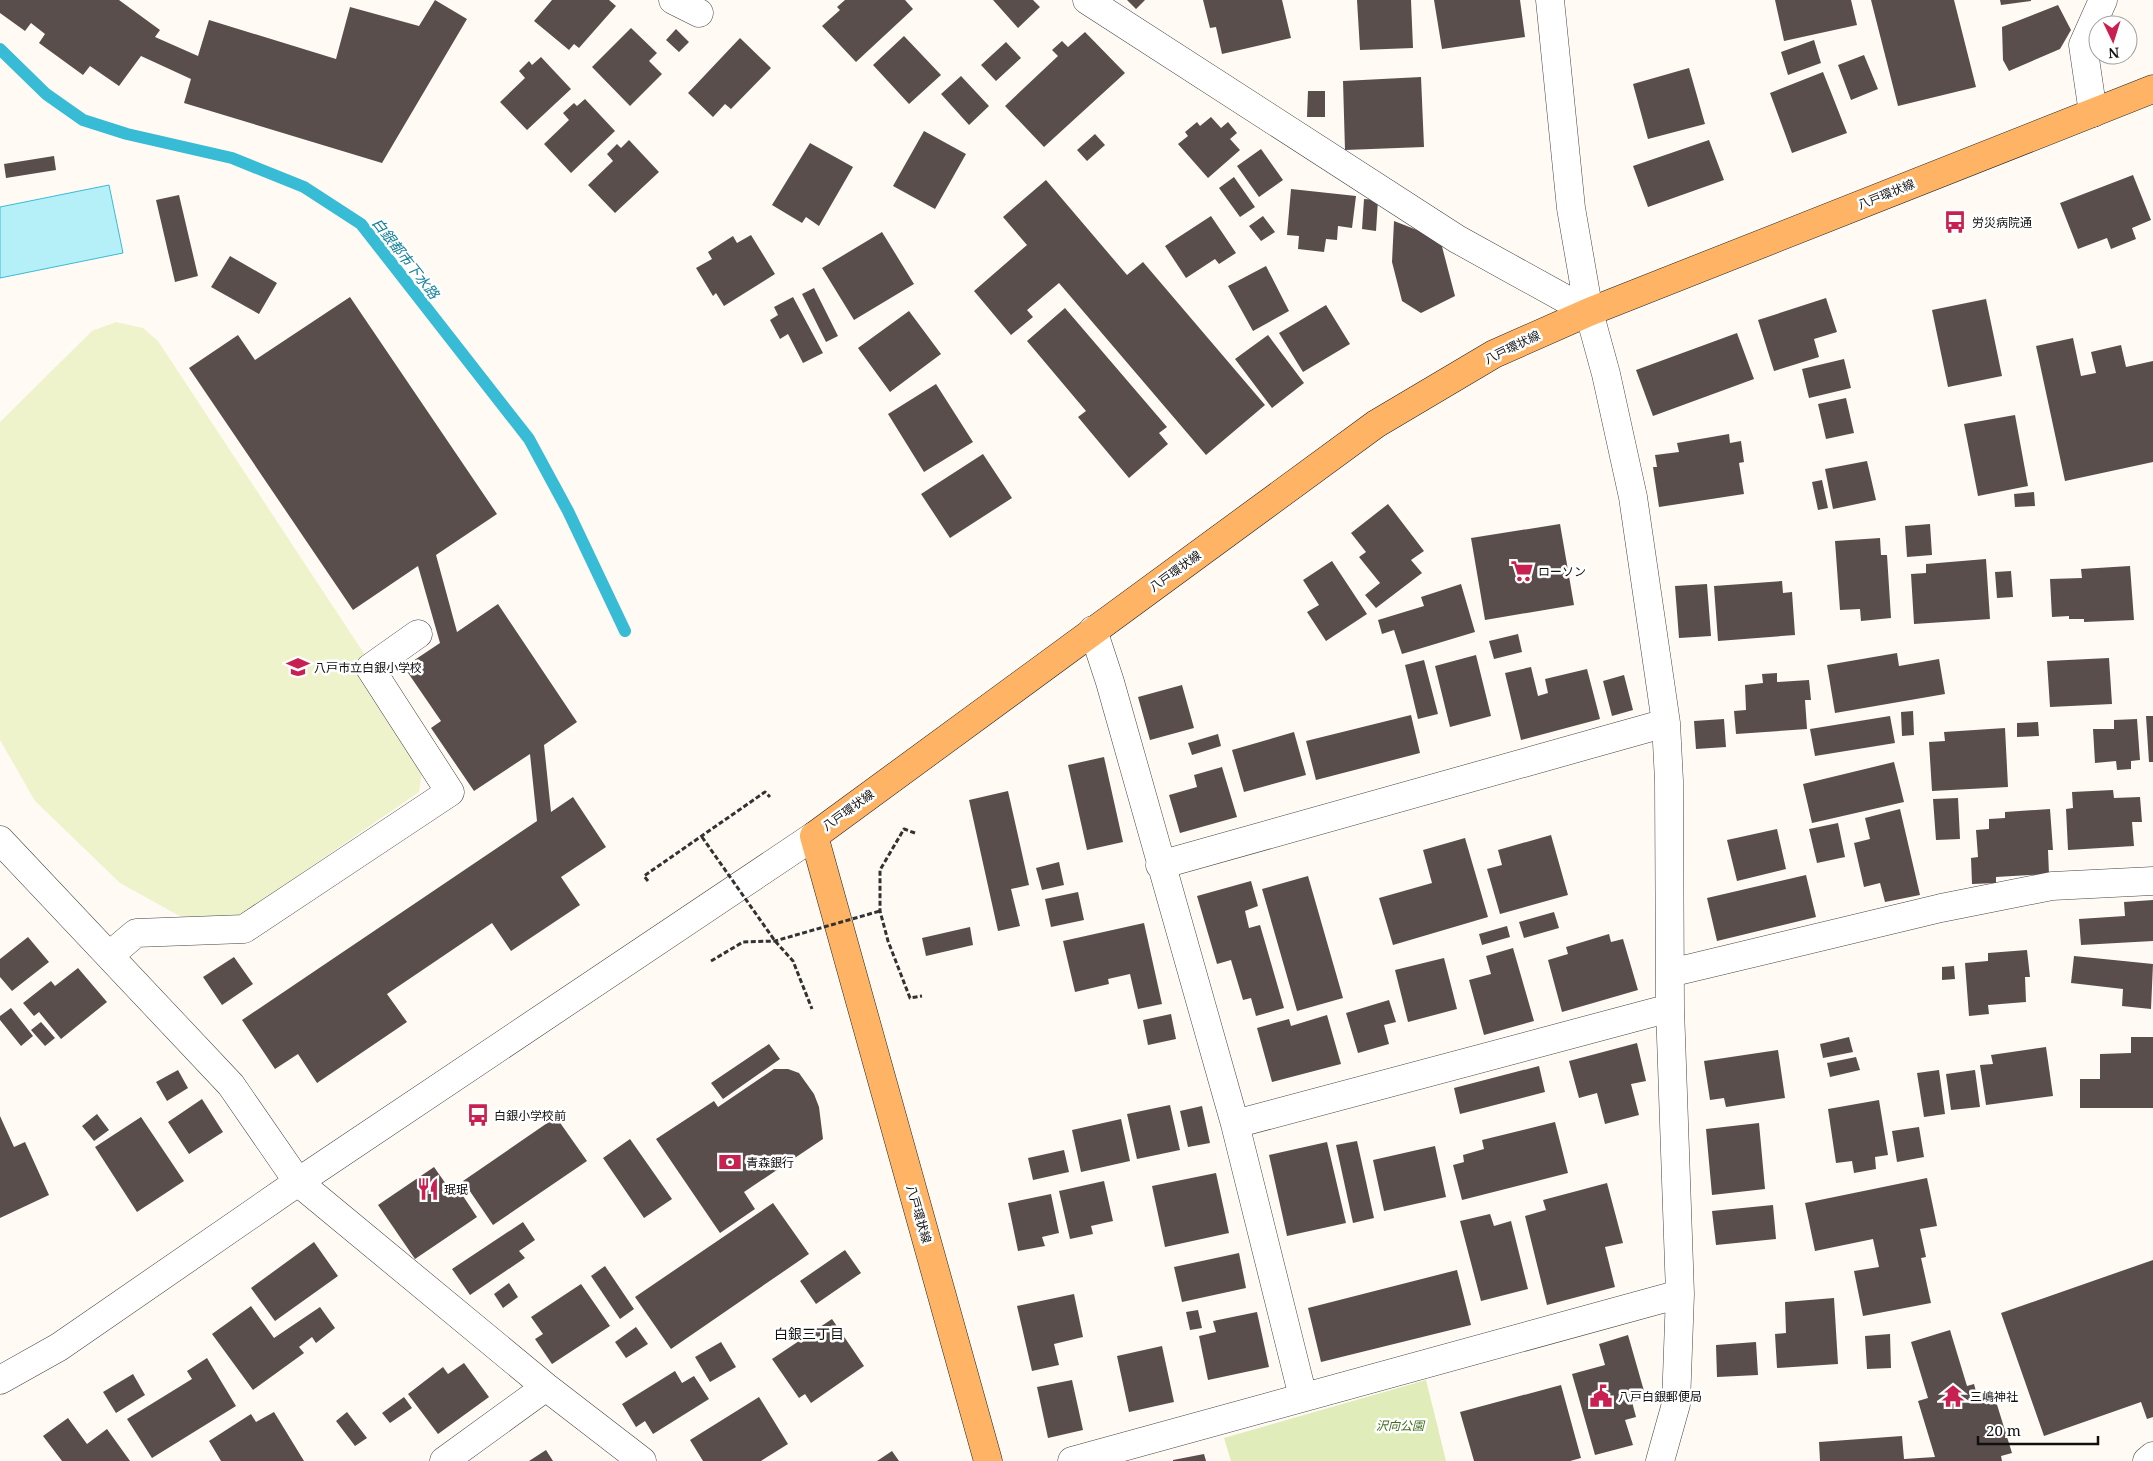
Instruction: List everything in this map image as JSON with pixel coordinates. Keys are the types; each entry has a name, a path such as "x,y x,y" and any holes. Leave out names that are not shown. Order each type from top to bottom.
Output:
{"main road":[{"name":"八戸環状線","path":"988,1461 814,836 1376,424 1494,354 1588,312 2153,89"}],"street":[{"path":"673,0 699,13"},
{"path":"1087,0 1456,239 1588,312"},
{"path":"1550,0 1571,208 1588,312 1606,374 1633,497 1666,723 1669,781 1670,1008 1680,1294 1676,1404 1660,1461"},
{"path":"2093,113 2083,45 2103,0"},
{"path":"1093,630 1110,682 1160,865 1235,1124 1304,1397"},
{"path":"110,955 136,933 244,929 450,792 370,668 418,634"},
{"path":"1160,865 1666,723"},
{"path":"0,1380 59,1347 298,1182 814,836"},
{"path":"0,840 231,1085 298,1182 546,1386 642,1461"},
{"path":"1670,973 1940,908 2052,886 2153,881"},
{"path":"1235,1124 1670,1008"},
{"path":"1072,1461 1680,1294"},
{"path":"444,1461 546,1386"},
{"path":"2147,1461 2153,1456"}],"path":[{"path":"648,881 644,876 765,792 770,797"},
{"path":"915,833 904,829 880,870 880,911 888,941 910,998 922,996"},
{"path":"702,837 775,941 798,970 812,1009"},
{"path":"711,960 743,942 775,941 880,911"}],"green space":[{"path":"116,322 143,328 158,341 367,658 354,668 422,772 419,792 238,917 185,919 120,883 35,801 0,740 0,422 92,331"},
{"name":"沢向公園","path":"1426,1380 1446,1461 1231,1461 1224,1438"}],"water":[{"path":"109,185 123,253 0,278 0,207"}],"building":[{"path":"0,0 119,0 160,30 155,37 198,56 209,20 336,59 350,7 419,26 435,0 467,19 382,163 184,103 191,79 141,56 119,86 90,66 83,75 39,43 45,34 31,23 25,31 0,13"},
{"path":"552,0 609,0 616,6 579,48 574,44 569,50 534,21"},
{"path":"845,0 905,0 913,9 856,62 822,26 840,10 837,7"},
{"path":"993,0 1033,0 1040,7 1018,28"},
{"path":"1127,0 1145,0 1136,9"},
{"path":"1203,0 1282,0 1291,38 1222,54 1216,27 1210,28"},
{"path":"1357,0 1411,0 1413,48 1360,50"},
{"path":"1434,0 1520,0 1525,37 1442,49"},
{"path":"1775,0 1851,0 1857,25 1784,41"},
{"path":"1871,0 1954,0 1976,87 1898,106"},
{"path":"2000,0 2031,0 2031,1 2001,5"},
{"path":"2058,5 2071,30 2060,49 2009,71 2003,60 2002,27"},
{"path":"631,28 657,53 649,61 662,74 630,106 592,67"},
{"path":"676,29 689,42 679,52 666,40"},
{"path":"1085,32 1125,73 1044,147 1005,106 1058,56 1052,50 1062,41 1068,47"},
{"path":"904,36 941,75 909,104 873,65"},
{"path":"740,38 771,68 731,109 725,104 713,117 688,93"},
{"path":"1814,40 1821,63 1788,75 1781,52"},
{"path":"1006,42 1021,58 996,81 981,65"},
{"path":"1864,55 1878,89 1851,100 1838,65"},
{"path":"541,57 571,89 527,130 500,102 525,78 519,71 529,61 532,65"},
{"path":"1689,68 1705,124 1648,139 1633,84"},
{"path":"1823,72 1847,133 1792,153 1770,93"},
{"path":"961,76 989,106 969,125 941,94"},
{"path":"1421,77 1424,147 1345,150 1343,81"},
{"path":"1308,91 1325,91 1325,117 1307,117"},
{"path":"585,99 615,131 571,173 544,144 569,120 563,113 574,103 577,106"},
{"path":"1211,117 1221,128 1228,122 1237,133 1230,139 1240,150 1208,178 1178,144 1188,136 1185,132 1197,122 1200,126"},
{"path":"924,131 966,154 935,209 893,186"},
{"path":"1095,134 1105,145 1087,161 1077,150"},
{"path":"629,140 659,172 615,213 588,185 613,161 607,154 617,144 621,148"},
{"path":"1709,140 1724,180 1648,207 1633,166"},
{"path":"810,143 853,167 819,226 806,217 802,223 772,205"},
{"path":"1261,149 1283,180 1259,197 1237,166"},
{"path":"54,156 56,170 6,178 4,164"},
{"path":"2133,175 2151,220 2132,228 2136,239 2111,249 2107,238 2078,249 2060,203"},
{"path":"1234,177 1255,207 1240,217 1219,188"},
{"path":"1046,180 1127,275 1143,262 1265,405 1206,455 1059,283 1027,310 1033,317 1011,335 974,291 1027,245 1003,217"},
{"path":"1291,189 1356,196 1352,228 1338,226 1337,240 1326,239 1324,252 1298,249 1299,236 1287,235"},
{"path":"179,195 198,276 175,282 156,200"},
{"path":"1364,199 1378,200 1376,231 1362,229"},
{"path":"1211,216 1236,253 1219,264 1215,259 1186,278 1165,246"},
{"path":"1263,216 1275,232 1261,241 1249,226"},
{"path":"1394,221 1440,239 1455,296 1421,313 1402,301 1392,262"},
{"path":"882,232 914,284 854,320 822,268"},
{"path":"751,235 775,274 724,306 716,293 713,296 696,268 712,259 708,252 733,236 737,243"},
{"path":"230,256 277,283 259,314 211,287"},
{"path":"1266,266 1289,311 1253,331 1228,286"},
{"path":"814,288 838,336 826,342 802,294"},
{"path":"350,297 497,514 436,555 457,632 498,604 577,722 544,745 551,812 573,797 606,847 561,877 580,905 511,951 492,923 387,994 407,1022 317,1083 298,1054 275,1069 242,1020 537,821 530,754 474,791 431,728 441,721 404,667 440,643 418,566 353,610 189,368 238,335 255,360"},
{"path":"793,297 823,353 803,363 788,334 780,339 770,320 778,315 774,307"},
{"path":"1826,298 1837,332 1814,339 1819,357 1774,371 1758,320"},
{"path":"1986,299 2002,376 1948,387 1932,310"},
{"path":"1326,305 1350,344 1303,372 1279,333"},
{"path":"1065,308 1167,427 1159,433 1168,444 1129,478 1078,417 1086,411 1027,341"},
{"path":"909,311 941,354 890,392 858,348"},
{"path":"1737,333 1754,379 1653,416 1636,370"},
{"path":"1268,335 1304,383 1272,408 1235,359"},
{"path":"2073,338 2081,376 2096,373 2091,352 2121,345 2126,367 2153,361 2153,462 2065,481 2036,346"},
{"path":"1844,359 1851,388 1809,398 1802,369"},
{"path":"936,384 973,442 924,472 888,414"},
{"path":"1846,398 1854,433 1826,439 1818,404"},
{"path":"2015,415 2028,486 1978,496 1964,424"},
{"path":"1729,434 1730,443 1741,441 1744,462 1739,463 1744,494 1659,507 1653,467 1657,467 1655,455 1679,452 1677,443"},
{"path":"983,454 1012,498 950,538 921,494"},
{"path":"1867,461 1876,500 1833,509 1825,469"},
{"path":"1822,480 1828,508 1818,510 1812,482"},
{"path":"2034,492 2035,506 2015,507 2014,494"},
{"path":"1388,504 1424,551 1411,560 1422,573 1376,608 1365,595 1380,583 1359,557 1366,552 1351,533"},
{"name":"ローソン","path":"1560,524 1574,605 1485,620 1471,538"},
{"path":"1930,524 1932,555 1907,557 1905,526"},
{"path":"1880,538 1881,555 1887,555 1891,618 1861,621 1860,609 1840,610 1835,541"},
{"path":"1986,559 1990,619 1914,624 1911,574 1926,573 1926,564"},
{"path":"1332,561 1367,614 1326,641 1307,612 1319,605 1303,580"},
{"path":"2130,566 2134,620 2084,622 2084,619 2069,619 2069,616 2052,617 2050,579 2082,578 2081,569"},
{"path":"2011,571 2013,597 1997,598 1995,572"},
{"path":"1782,581 1783,593 1792,592 1795,635 1718,641 1714,586"},
{"path":"1461,584 1475,632 1402,654 1394,630 1382,634 1378,620 1424,606 1421,597"},
{"path":"1707,584 1711,636 1679,638 1675,586"},
{"path":"1518,634 1522,652 1494,659 1489,641"},
{"path":"1897,653 1899,666 1939,659 1945,694 1835,713 1827,665"},
{"path":"1476,655 1491,716 1450,727 1435,666"},
{"path":"2109,658 2112,704 2050,707 2047,661"},
{"path":"1424,660 1438,714 1418,719 1405,665"},
{"path":"1531,667 1538,696 1548,693 1545,679 1587,669 1600,719 1521,740 1505,673"},
{"path":"1777,673 1777,682 1809,680 1811,700 1805,700 1807,729 1736,734 1734,711 1746,710 1745,685 1763,683 1762,674"},
{"path":"1624,675 1633,710 1612,716 1603,681"},
{"path":"1182,685 1194,728 1150,740 1138,697"},
{"path":"1913,711 1914,735 1902,736 1901,712"},
{"path":"1411,715 1420,753 1316,780 1306,741"},
{"path":"1890,716 1895,743 1815,756 1810,729"},
{"path":"2146,716 2153,716 2153,762 2149,762"},
{"path":"1724,719 1726,747 1696,749 1694,721"},
{"path":"2137,719 2140,760 2131,761 2131,769 2117,770 2116,761 2095,763 2093,729 2114,729 2114,720"},
{"path":"2038,722 2039,736 2017,737 2017,723"},
{"path":"2005,728 2008,787 1932,791 1929,742 1945,741 1944,732"},
{"path":"1294,732 1306,775 1244,792 1232,750"},
{"path":"1218,734 1221,746 1192,755 1188,743"},
{"path":"1104,757 1123,842 1087,850 1068,765"},
{"path":"1894,762 1904,802 1812,823 1803,784"},
{"path":"1222,767 1237,817 1180,833 1169,795 1197,787 1194,775"},
{"path":"2113,790 2114,798 2140,797 2142,822 2132,822 2134,846 2068,850 2066,809 2073,808 2072,792"},
{"path":"1008,791 1029,885 1011,889 1020,926 998,931 969,800"},
{"path":"1958,798 1960,839 1936,840 1933,799"},
{"path":"1900,809 1920,895 1885,902 1880,883 1864,887 1854,843 1870,839 1865,818"},
{"path":"2050,809 2053,850 2048,850 2049,874 1996,877 1996,883 1972,884 1971,858 1978,857 1976,830 1989,829 1989,819 2005,818 2005,812"},
{"path":"1838,823 1845,857 1817,863 1809,829"},
{"path":"1777,829 1786,869 1737,881 1727,840"},
{"path":"1551,835 1568,895 1500,914 1487,869 1502,865 1498,850"},
{"path":"1465,838 1488,917 1393,945 1379,898 1432,883 1423,850"},
{"path":"1059,862 1064,885 1042,890 1036,868"},
{"path":"1806,875 1816,917 1717,941 1707,898"},
{"path":"1308,876 1343,998 1297,1011 1262,889"},
{"path":"1251,881 1258,906 1245,911 1249,928 1260,925 1284,1008 1256,1016 1251,998 1243,1000 1231,960 1217,964 1197,896"},
{"path":"1078,892 1084,920 1051,927 1045,899"},
{"path":"2153,900 2153,941 2081,945 2079,919 2125,916 2124,902"},
{"path":"1554,912 1559,928 1524,938 1519,922"},
{"path":"1144,923 1162,1004 1138,1009 1130,974 1108,979 1109,984 1075,992 1063,941"},
{"path":"1507,926 1510,937 1482,945 1479,934"},
{"path":"970,927 973,945 926,956 922,938"},
{"path":"1609,934 1611,942 1623,939 1638,990 1562,1012 1548,960 1568,954 1566,947"},
{"path":"28,937 49,962 12,991 0,977 0,959"},
{"path":"1513,948 1534,1021 1484,1035 1469,980 1491,974 1486,956"},
{"path":"2027,950 2030,977 2025,977 2026,1002 1988,1005 1989,1014 1969,1016 1965,963 1988,961 1988,953"},
{"path":"2074,956 2153,964 2151,1009 2122,1006 2123,989 2071,983"},
{"path":"234,957 253,984 222,1005 203,977"},
{"path":"1444,958 1457,1009 1408,1022 1395,970"},
{"path":"1954,966 1955,979 1942,980 1942,967"},
{"path":"78,968 107,1002 61,1039 39,1012 34,1016 23,1003 51,981 55,986"},
{"path":"1389,1000 1396,1022 1384,1025 1389,1044 1358,1053 1346,1013"},
{"path":"11,1008 33,1036 21,1046 0,1020 0,1016"},
{"path":"1171,1014 1176,1039 1148,1045 1143,1020"},
{"path":"1327,1015 1341,1064 1272,1082 1257,1028 1289,1019 1291,1026"},
{"path":"41,1022 55,1038 45,1046 31,1030"},
{"path":"1849,1037 1853,1052 1823,1058 1820,1044"},
{"path":"2131,1037 2153,1037 2153,1108 2080,1108 2080,1079 2100,1079 2100,1054 2131,1053"},
{"path":"1637,1043 1646,1081 1631,1084 1639,1115 1605,1124 1597,1093 1579,1098 1569,1061"},
{"path":"769,1044 780,1059 723,1099 711,1083"},
{"path":"2046,1047 2053,1096 1986,1105 1980,1065 1993,1064 1991,1055"},
{"path":"1778,1050 1785,1098 1726,1107 1724,1098 1710,1100 1704,1061"},
{"path":"1856,1057 1860,1070 1830,1077 1827,1063"},
{"path":"1539,1066 1545,1092 1460,1114 1454,1088"},
{"name":"青森銀行","path":"774,1069 788,1069 799,1073 814,1094 819,1107 823,1139 744,1192 755,1209 720,1233 656,1139 714,1101 718,1107"},
{"path":"178,1070 188,1088 167,1101 156,1082"},
{"path":"1939,1070 1945,1114 1924,1117 1917,1073"},
{"path":"1975,1070 1980,1107 1951,1110 1946,1074"},
{"path":"202,1099 223,1132 189,1154 168,1122"},
{"path":"1879,1100 1888,1155 1875,1157 1876,1169 1854,1173 1852,1161 1836,1163 1828,1109"},
{"path":"1170,1105 1180,1150 1137,1159 1127,1114"},
{"path":"1202,1106 1210,1143 1188,1147 1180,1111"},
{"path":"97,1114 109,1130 94,1141 82,1126"},
{"path":"0,1116 14,1147 25,1142 49,1195 0,1218"},
{"path":"141,1117 184,1181 137,1212 95,1147"},
{"path":"556,1117 587,1161 493,1225 463,1181"},
{"path":"1121,1119 1130,1161 1081,1172 1072,1130"},
{"path":"1555,1122 1568,1173 1462,1200 1453,1165 1464,1162 1463,1155 1484,1149 1482,1140"},
{"path":"1759,1123 1765,1189 1712,1195 1706,1129"},
{"path":"1919,1127 1924,1157 1897,1162 1892,1131"},
{"path":"630,1139 672,1199 644,1218 603,1158"},
{"path":"1357,1141 1374,1218 1353,1223 1336,1145"},
{"path":"1327,1142 1346,1223 1287,1236 1269,1155"},
{"path":"1435,1146 1446,1197 1384,1211 1373,1160"},
{"path":"1064,1150 1069,1172 1033,1180 1028,1158"},
{"path":"434,1167 453,1194 459,1190 477,1217 415,1259 378,1205"},
{"path":"1216,1173 1229,1233 1165,1247 1152,1186"},
{"path":"1927,1178 1937,1226 1920,1229 1926,1257 1921,1258 1931,1303 1863,1316 1854,1271 1879,1267 1873,1239 1815,1251 1805,1203"},
{"path":"1104,1181 1113,1221 1091,1226 1093,1234 1070,1239 1059,1191"},
{"path":"1607,1183 1623,1243 1605,1247 1615,1287 1547,1305 1525,1216 1546,1210 1543,1200"},
{"path":"1051,1194 1059,1233 1042,1237 1045,1246 1018,1251 1008,1203"},
{"path":"773,1203 809,1254 671,1349 635,1297"},
{"path":"1773,1205 1776,1239 1716,1245 1712,1211"},
{"path":"1490,1214 1494,1226 1511,1221 1528,1289 1481,1301 1460,1221"},
{"path":"523,1222 535,1240 519,1251 525,1258 470,1295 452,1269"},
{"path":"314,1242 338,1276 275,1321 251,1288"},
{"path":"845,1250 861,1273 816,1304 800,1281"},
{"path":"1239,1253 1246,1288 1182,1302 1174,1267"},
{"path":"2153,1260 2153,1417 2147,1419 2141,1402 2044,1436 2001,1313"},
{"path":"605,1266 634,1309 620,1319 591,1276"},
{"path":"1457,1270 1471,1325 1321,1362 1308,1308"},
{"path":"509,1283 518,1297 503,1308 494,1294"},
{"path":"581,1284 610,1326 552,1364 535,1339 543,1334 531,1317"},
{"path":"1074,1294 1083,1337 1054,1344 1059,1365 1032,1371 1017,1306"},
{"path":"1834,1298 1838,1364 1777,1368 1775,1334 1786,1333 1785,1302"},
{"path":"251,1306 274,1338 320,1307 335,1328 316,1343 312,1337 299,1347 304,1353 253,1390 212,1334"},
{"path":"1198,1310 1202,1328 1190,1330 1186,1312"},
{"path":"1257,1312 1269,1367 1208,1380 1199,1336 1216,1332 1213,1321"},
{"path":"832,1319 864,1366 811,1403 805,1394 799,1398 772,1359"},
{"path":"636,1327 648,1344 626,1358 615,1342"},
{"name":"三嶋神社","path":"1950,1330 1967,1386 1974,1384 1978,1399 1994,1395 2012,1453 2001,1456 2002,1461 1820,1461 1819,1442 1902,1436 1904,1459 1935,1457 1918,1401 1928,1398 1911,1342"},
{"path":"1890,1334 1891,1368 1867,1369 1865,1336"},
{"path":"1628,1335 1646,1398 1632,1402 1636,1417 1625,1420 1633,1445 1595,1455 1572,1374 1605,1365 1599,1344"},
{"path":"721,1342 736,1367 710,1382 695,1357"},
{"path":"1756,1342 1758,1375 1717,1377 1716,1345"},
{"path":"1162,1346 1174,1402 1129,1412 1117,1356"},
{"path":"207,1358 236,1406 152,1458 127,1419 192,1379 187,1371"},
{"path":"464,1363 489,1397 438,1434 408,1394 443,1367 448,1374"},
{"path":"675,1371 682,1383 694,1376 709,1399 653,1434 645,1421 636,1427 622,1404"},
{"path":"133,1374 145,1395 116,1413 103,1392"},
{"path":"1072,1380 1083,1430 1048,1438 1037,1387"},
{"path":"1561,1385 1581,1458 1570,1461 1474,1461 1460,1412"},
{"path":"404,1397 412,1408 390,1423 382,1413"},
{"path":"759,1397 788,1444 761,1461 703,1461 690,1440"},
{"path":"274,1412 304,1461 221,1461 209,1441 251,1414 256,1422"},
{"path":"347,1412 367,1438 355,1446 336,1421"},
{"path":"68,1418 87,1444 107,1429 130,1461 62,1461 43,1436"},
{"path":"546,1450 553,1461 529,1461"},
{"path":"892,1451 899,1461 877,1461"},
{"path":"1204,1454 1206,1461 1173,1461 1173,1460"}],"waterway":[{"name":"白銀都市下水路","path":"0,49 46,94 83,120 127,134 232,158 304,187 361,224 529,439 568,511 625,631"}],"place":[{"name":"労災病院通","path":"1955,222"},
{"name":"ローソン","path":"1522,571"},
{"name":"八戸市立白銀小学校","path":"298,667"},
{"name":"白銀小学校前","path":"478,1115"},
{"name":"青森銀行","path":"730,1162"},
{"name":"珉珉","path":"428,1189"},
{"name":"八戸白銀郵便局","path":"1601,1396"},
{"name":"三嶋神社","path":"1953,1396"}],"district":[{"name":"白銀三丁目","path":"809,1333"}]}
